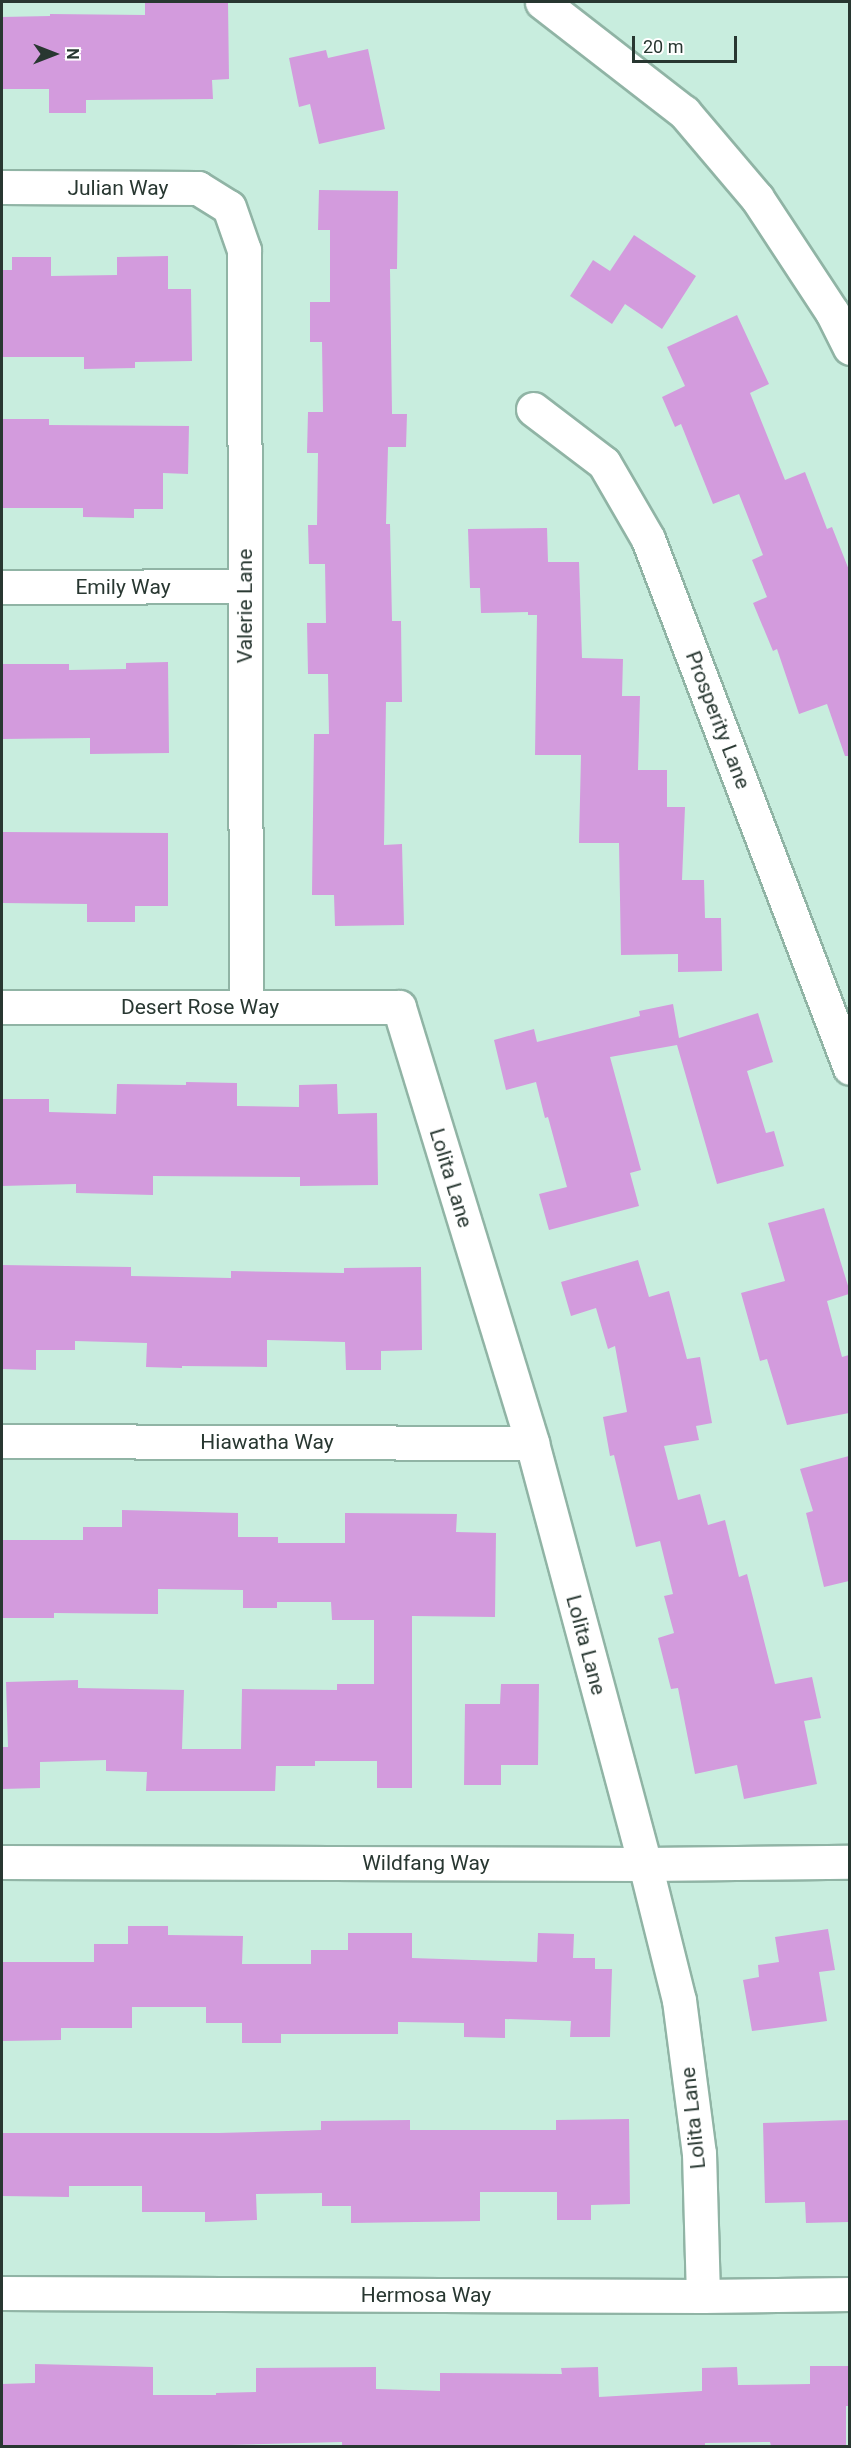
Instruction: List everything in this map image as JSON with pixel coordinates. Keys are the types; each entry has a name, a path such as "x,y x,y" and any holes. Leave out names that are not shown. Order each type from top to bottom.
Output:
{"street":[{"path":"542,2 684,112 756,198 832,312 849,348"},
{"name":"Julian Way","path":"2,187 198,188 229,207"},
{"name":"Valerie Lane","path":"229,207 244,250 246,1007"},
{"name":"Prosperity Lane","path":"533,409 604,463 648,539 847,1050"},
{"name":"Emily Way","path":"2,587 245,586"},
{"name":"Desert Rose Way","path":"2,1007 399,1007"},
{"name":"Lolita Lane","path":"399,1007 532,1443 645,1864 679,2000 699,2153 703,2296"},
{"name":"Hiawatha Way","path":"2,1441 532,1443"},
{"name":"Wildfang Way","path":"2,1862 645,1864 849,1862"},
{"name":"Hermosa Way","path":"2,2293 703,2296 849,2294"}],"building":[{"path":"145,2 228,2 229,79 212,80 213,99 86,100 86,113 49,113 49,89 2,89 2,17 50,16 50,14 145,15"},
{"path":"368,49 385,129 319,144 310,104 299,107 289,58 326,50 328,58"},
{"path":"319,190 398,191 397,269 390,269 392,414 407,414 406,447 388,447 386,524 390,524 392,621 401,621 402,702 386,702 384,845 402,844 404,925 335,926 334,895 312,895 314,734 329,734 328,674 308,674 307,623 326,623 325,564 309,564 308,525 317,525 318,453 307,453 308,412 323,412 322,342 310,342 310,302 330,302 330,230 318,230"},
{"path":"634,235 696,276 662,329 625,304 612,324 570,296 593,260 610,271"},
{"path":"168,256 168,289 191,289 192,361 135,362 135,368 84,369 84,357 2,357 2,270 12,270 12,257 51,257 51,276 117,275 117,257"},
{"path":"737,315 769,384 750,393 785,480 805,472 827,529 832,527 849,570 849,756 845,756 827,704 799,714 777,649 773,651 753,603 767,597 752,560 763,555 739,494 713,504 681,424 675,427 662,397 685,386 667,347"},
{"path":"2,419 49,419 49,425 189,426 188,474 163,473 163,509 134,509 134,518 83,517 83,508 2,508"},
{"path":"547,528 548,562 579,562 582,658 623,659 622,696 640,696 638,770 667,770 667,807 685,807 682,880 704,880 705,918 721,918 722,971 678,972 678,954 621,955 619,843 579,843 581,755 535,755 537,615 528,615 528,612 481,613 480,588 470,588 468,529"},
{"path":"168,662 169,753 90,754 90,738 2,739 2,664 69,664 69,670 126,669 126,663"},
{"path":"2,832 168,833 168,906 135,906 135,922 87,922 87,904 2,903"},
{"path":"673,1004 679,1038 758,1013 773,1062 747,1071 766,1133 774,1131 784,1166 717,1184 677,1045 610,1057 641,1170 630,1173 639,1206 549,1230 539,1194 567,1187 548,1117 545,1118 536,1082 506,1090 494,1040 534,1029 537,1042 640,1016 639,1011"},
{"path":"186,1082 237,1083 237,1106 299,1107 299,1085 337,1084 338,1114 377,1113 378,1185 300,1186 300,1177 153,1176 153,1195 76,1193 76,1184 2,1186 2,1099 49,1099 49,1112 116,1114 117,1084 186,1085"},
{"path":"824,1208 849,1289 849,1294 827,1301 842,1357 849,1355 849,1413 787,1425 767,1359 760,1361 741,1293 785,1281 768,1223"},
{"path":"638,1260 649,1297 669,1291 687,1359 700,1357 712,1423 696,1426 699,1440 664,1446 678,1500 700,1494 708,1525 725,1520 739,1577 747,1574 775,1684 812,1677 821,1718 804,1721 817,1784 744,1799 737,1765 695,1774 678,1688 671,1689 658,1638 674,1633 664,1596 673,1594 660,1541 636,1547 614,1455 610,1456 603,1417 627,1412 615,1346 608,1349 596,1308 571,1316 561,1282"},
{"path":"2,1265 131,1267 131,1276 231,1278 231,1271 344,1273 344,1268 421,1267 422,1350 381,1351 381,1370 346,1370 345,1342 267,1340 267,1367 182,1366 182,1368 146,1367 147,1343 75,1341 75,1350 36,1350 36,1370 2,1369"},
{"path":"849,1456 849,1581 824,1587 806,1513 813,1511 800,1469"},
{"path":"122,1510 238,1513 238,1537 278,1537 278,1543 345,1543 345,1513 457,1514 456,1532 496,1533 495,1617 412,1616 412,1788 377,1788 377,1761 315,1761 315,1766 276,1766 275,1791 146,1791 147,1772 106,1771 106,1760 40,1762 40,1788 2,1789 2,1747 8,1747 6,1682 78,1680 78,1688 184,1690 182,1749 241,1749 242,1689 337,1690 337,1684 374,1684 374,1620 332,1620 331,1602 277,1602 277,1608 243,1608 243,1590 158,1589 158,1614 54,1613 54,1618 2,1618 2,1540 83,1540 83,1527 122,1527"},
{"path":"501,1684 539,1684 538,1765 501,1765 501,1785 464,1785 465,1704 500,1704"},
{"path":"128,1926 168,1926 168,1935 243,1936 242,1964 311,1964 311,1950 348,1950 348,1933 412,1933 412,1958 537,1962 538,1933 574,1934 573,1958 595,1958 595,1969 612,1969 610,2037 570,2037 571,2021 505,2019 505,2038 464,2037 464,2023 398,2022 398,2034 281,2034 281,2043 242,2043 242,2023 206,2023 206,2007 132,2007 132,2028 61,2028 61,2040 2,2041 2,1962 94,1962 94,1944 128,1944"},
{"path":"828,1929 835,1970 819,1972 827,2021 752,2031 743,1980 759,1977 758,1965 779,1962 775,1937"},
{"path":"629,2119 630,2204 591,2205 591,2220 557,2220 557,2192 480,2192 480,2221 351,2223 351,2206 322,2206 322,2193 256,2194 257,2220 205,2222 205,2212 142,2212 142,2186 69,2186 69,2197 2,2196 2,2133 219,2133 321,2130 321,2121 410,2120 410,2130 556,2130 556,2120"},
{"path":"849,2120 849,2222 806,2223 805,2202 765,2203 763,2123"},
{"path":"35,2364 153,2367 153,2395 216,2395 216,2393 256,2392 256,2368 376,2367 376,2389 440,2391 440,2373 562,2374 561,2368 598,2367 599,2397 702,2391 702,2368 737,2367 738,2385 810,2384 810,2366 849,2366 849,2406 846,2406 846,2445 832,2446 771,2446 770,2442 705,2443 705,2446 342,2446 342,2442 192,2446 2,2446 2,2384 35,2383"}]}
